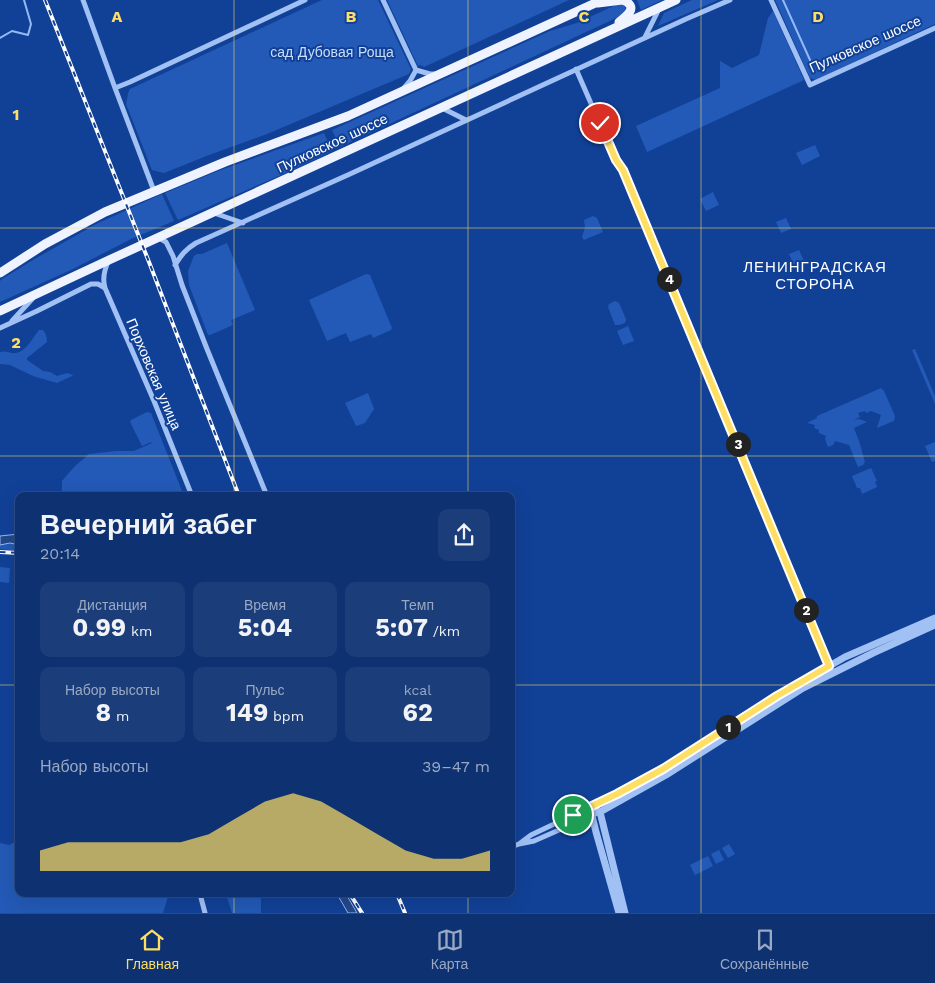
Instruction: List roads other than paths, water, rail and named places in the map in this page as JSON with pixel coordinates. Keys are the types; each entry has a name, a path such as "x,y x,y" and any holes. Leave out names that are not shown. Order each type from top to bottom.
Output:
{"main road":[{"name":"Пулковское шоссе","path":"0,273 45,244 91,219 154,191 226,162 328,125 599,2 623,0"},
{"path":"612,30 630,14 630,6 627,1 623,0"},
{"name":"Пулковское шоссе","path":"0,311 676,0"}],"street":[{"path":"83,0 154,191"},
{"path":"115,88 306,0"},
{"path":"383,0 416,70 430,74 442,73"},
{"path":"175,266 180,256 190,246 730,0"},
{"name":"Пулковское шоссе","path":"772,0 810,85 935,28"},
{"path":"645,38 660,8"},
{"path":"576,69 613,154 623,170 829,666"},
{"path":"400,93 416,70"},
{"path":"442,108 466,120"},
{"path":"214,213 243,222"},
{"path":"158,238 169,246 207,349 265,492"},
{"name":"Порховская улица","path":"109,260 103,275 105,288 154,401 190,492"},
{"path":"0,328 91,284 98,284 105,288"},
{"path":"10,323 36,294"},
{"path":"520,844 531,835 617,794 668,766 777,696 829,666 935,618"},
{"path":"515,846 534,841 600,812 666,775 803,688 872,653 935,625"},
{"path":"592,806 600,812 625,913"},
{"path":"592,806 592,816 618,913"},
{"path":"201,897 205,913"}],"waterway":[{"path":"0,38 12,31 28,35 31,24 24,0"},
{"path":"783,0 810,60"}],"railway":[{"path":"45,0 237,492"},
{"path":"0,552 15,553"},
{"path":"352,897 362,913"},
{"path":"398,897 405,913"}],"district":[{"name":"ЛЕНИНГРАДСКАЯ СТОРОНА","path":"815,276"}],"park label":[{"name":"сад Дубовая Роща","path":"332,52"}]}
